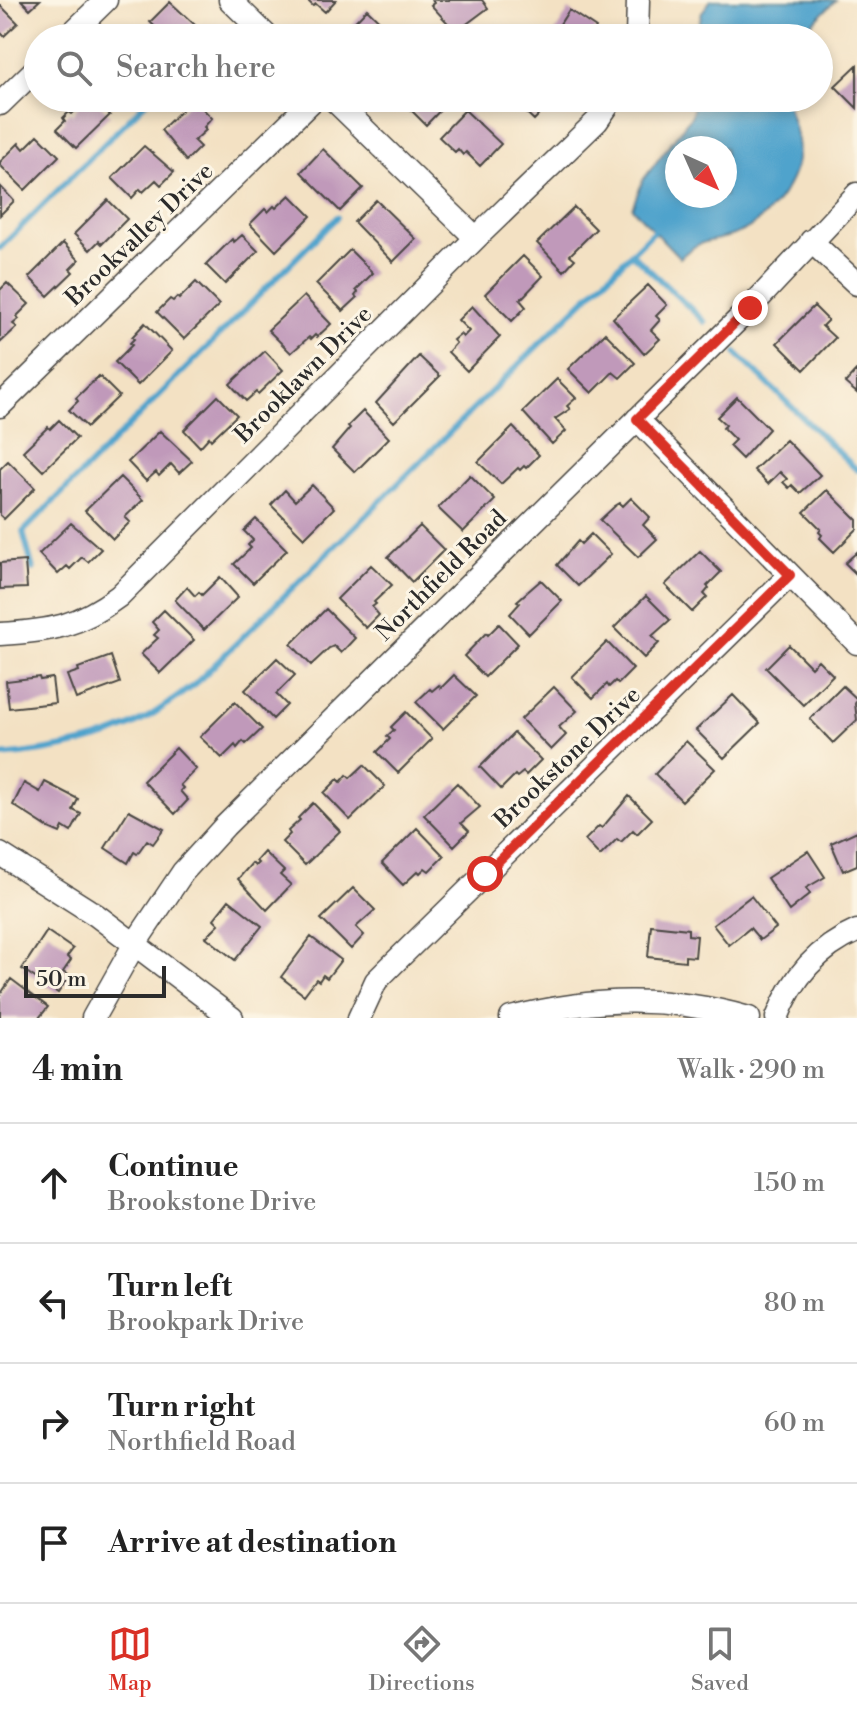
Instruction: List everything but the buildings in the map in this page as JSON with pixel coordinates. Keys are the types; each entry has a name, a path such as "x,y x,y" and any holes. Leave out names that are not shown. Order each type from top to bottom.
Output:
{"street":[{"path":"81,24 106,0"},
{"path":"230,0 255,24"},
{"path":"638,0 639,24"},
{"path":"0,104 24,81"},
{"name":"Brookvalley Drive","path":"0,406 301,112"},
{"path":"346,112 476,238"},
{"name":"Brooklawn Drive","path":"0,634 51,630 71,625 96,614 119,596 603,112"},
{"name":"Northfield Road","path":"93,1018 134,945 183,872 225,826 750,308 857,194"},
{"path":"811,241 857,284"},
{"path":"637,419 857,643"},
{"name":"Brookstone Drive","path":"359,1018 376,981 790,575"},
{"path":"0,854 56,887 232,1018"},
{"path":"777,1018 785,998 814,959 839,939 857,931"},
{"path":"511,1018 548,1009 629,999 749,1018"}],"water":[{"path":"711,0 836,0 811,24 699,24 702,12"},
{"path":"693,112 790,112 796,135 795,169 771,209 748,228 701,243 680,258 632,208 643,180 665,151 665,208 737,208 737,136 676,136"}],"waterway":[{"path":"0,248 136,112"},
{"path":"33,569 23,532 337,217"},
{"path":"0,756 55,749 109,735 150,716 194,685 654,231"},
{"path":"631,253 705,322"},
{"path":"736,353 857,470"}],"route":[{"path":"485,874 790,575 637,419 750,308"}]}
